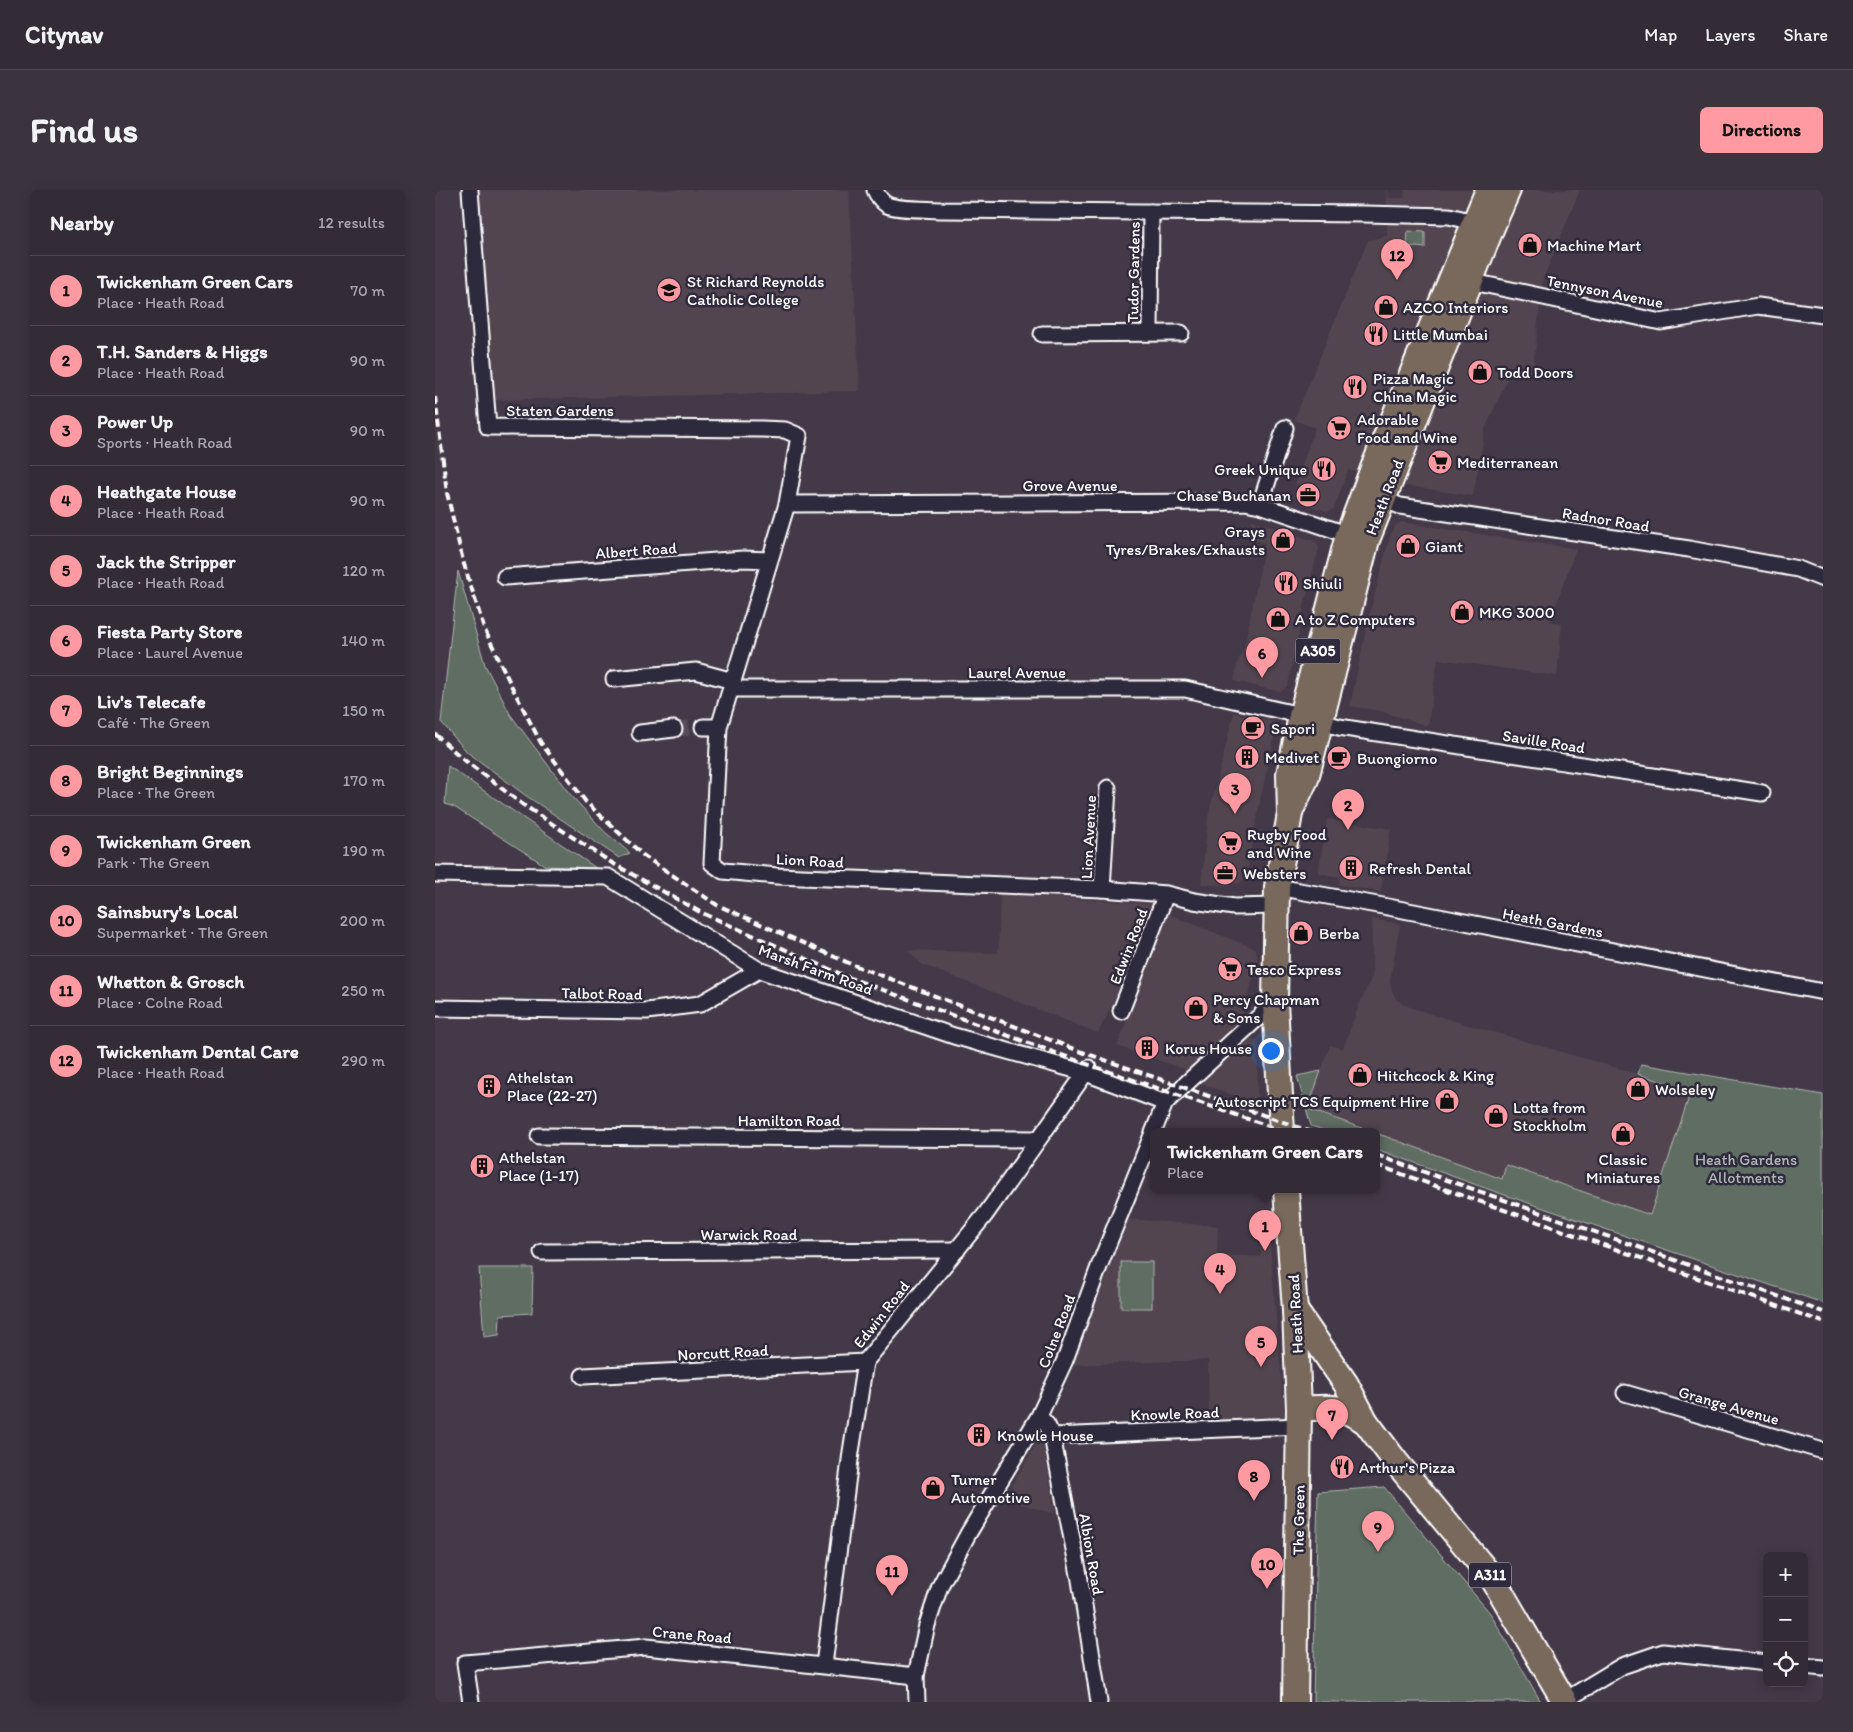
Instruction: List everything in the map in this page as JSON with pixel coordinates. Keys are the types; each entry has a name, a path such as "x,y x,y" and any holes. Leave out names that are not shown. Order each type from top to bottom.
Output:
{"main road":[{"name":"Heath Road","path":"1461,279 1474,222 1488,190"},
{"name":"Heath Road","path":"1282,1128 1275,1002 1276,897 1289,814 1289,774 1310,719 1357,538 1373,495 1461,279 1508,190"},
{"name":"Heath Road","path":"1286,1193 1295,1310 1299,1417"},
{"name":"A311","path":"1295,1310 1347,1384 1366,1422 1493,1579 1565,1701"},
{"name":"A311","path":"1299,1417 1340,1408 1351,1412 1366,1422"},
{"name":"The Green","path":"1295,1702 1299,1417"}],"street":[{"name":"Staten Gardens","path":"470,190 489,427 785,430 799,436 787,504"},
{"path":"875,190 880,199 887,205 943,210 1413,215 1449,216 1474,222"},
{"name":"Tudor Gardens","path":"1150,332 1151,212"},
{"name":"Tennyson Avenue","path":"1461,279 1661,322 1757,306 1823,315"},
{"name":"Tudor Gardens","path":"1042,334 1181,333"},
{"path":"1260,505 1285,428"},
{"name":"Radnor Road","path":"1373,495 1400,506 1698,551 1798,569 1823,579"},
{"name":"Grove Avenue","path":"787,504 1245,502 1260,505 1357,538"},
{"name":"Lion Road","path":"787,504 719,727 712,863 723,871 814,878 1102,889 1167,894 1214,905 1234,907 1276,897"},
{"name":"Albert Road","path":"505,577 743,559 769,560"},
{"name":"Laurel Avenue","path":"614,679 696,671 732,685 1185,689 1310,719"},
{"name":"Saville Road","path":"1310,719 1339,727 1762,793"},
{"path":"703,728 719,727"},
{"path":"640,733 674,729"},
{"name":"Lion Avenue","path":"1102,889 1108,788"},
{"name":"Marsh Farm Road","path":"435,874 608,877 759,970 954,1036 1088,1070 1165,1102"},
{"name":"Edwin Road","path":"1121,1011 1167,894"},
{"name":"Heath Gardens","path":"1276,897 1383,906 1823,992"},
{"name":"Talbot Road","path":"435,1008 647,1011 700,1004 759,970"},
{"name":"Colne Road","path":"1155,1128 1165,1102 1275,1002"},
{"name":"Edwin Road","path":"823,1665 851,1452 865,1362 985,1214 1088,1070"},
{"name":"Hamilton Road","path":"539,1136 1038,1139"},
{"name":"Colne Road","path":"917,1702 916,1676 927,1625 941,1586 968,1534 1039,1416 1065,1360 1100,1264 1150,1139"},
{"name":"Warwick Road","path":"541,1252 957,1250"},
{"name":"Norcutt Road","path":"583,1376 865,1362"},
{"name":"Grange Avenue","path":"1625,1393 1823,1451"},
{"name":"Albion Road","path":"1039,1416 1047,1425 1051,1436 1080,1580 1099,1702"},
{"name":"Knowle Road","path":"1051,1436 1299,1417"},
{"name":"Crane Road","path":"471,1702 465,1663 646,1647 916,1676"},
{"path":"1565,1701 1622,1666 1663,1652 1763,1663"},
{"path":"1808,1666 1823,1668"}],"shaded area":[{"name":"St Richard Reynolds Catholic College","path":"475,190 849,190 860,391 492,400"},
{"path":"1386,190 1388,190 1389,198 1404,198 1405,190 1580,190 1543,279 1532,377 1511,371 1485,429 1473,496 1408,486 1348,470 1334,509 1327,512 1308,505 1312,491 1295,484 1315,428 1294,420 1368,240 1387,236","holes":["1448,251 1452,253 1380,427 1378,423"]},
{"path":"1252,520 1317,542 1319,548 1305,602 1288,685 1281,692 1234,681 1237,664 1245,644 1265,543 1247,538"},
{"path":"1402,522 1576,549 1550,621 1562,624 1557,676 1438,659 1428,726 1380,711 1350,706 1369,616 1390,536 1396,525"},
{"path":"1234,713 1275,722 1277,726 1261,796 1246,878 1239,884 1231,884 1231,886 1201,884 1208,817"},
{"path":"1327,819 1391,829 1381,892 1339,885 1340,877 1318,873"},
{"path":"1000,894 1156,904 1131,966 1098,1033 923,965 907,950 998,953"},
{"path":"1168,914 1256,949 1258,962 1243,1012 1251,1039 1258,1040 1257,1103 1207,1086 1184,1069 1117,1046"},
{"path":"1372,919 1400,924 1390,981 1396,999 1404,1005 1691,1091 1650,1215 1507,1165 1502,1179 1380,1135 1380,1128 1361,1128 1308,1109 1330,1045 1343,1049 1360,1002 1372,977"},
{"path":"1127,1219 1218,1226 1217,1255 1261,1257 1259,1232 1269,1232 1285,1422 1209,1424 1208,1360 1071,1365"},
{"path":"1043,1442 1055,1514 1004,1499 1037,1443"}],"green space":[{"path":"1408,231 1425,232 1425,248 1407,246"},
{"path":"458,571 485,665 510,714 569,793 605,832 630,853 619,858 525,795 467,752 441,722"},
{"path":"448,766 596,868 546,866 454,807 445,804"},
{"name":"Heath Gardens Allotments","path":"1641,1064 1823,1095 1823,1303 1380,1150 1380,1134 1502,1179 1506,1165 1650,1215 1691,1091 1638,1074"},
{"path":"1321,1071 1308,1109 1362,1128 1317,1128 1311,1126 1297,1076"},
{"path":"1121,1262 1152,1262 1152,1308 1121,1308"},
{"path":"479,1268 533,1268 532,1313 500,1315 499,1335 484,1337"},
{"path":"1384,1487 1490,1613 1541,1702 1313,1702 1318,1492"}],"tunnel":[{"path":"674,729 703,727"}],"railway":[{"path":"435,397 447,493 463,561 484,628 541,743 586,802 644,856 717,905 851,964 1082,1052 1300,1128"},
{"path":"435,734 463,759 522,804 612,863 700,912 850,978 1078,1061 1274,1128"},
{"path":"1380,1156 1823,1312"},
{"path":"1380,1166 1823,1322"}],"place":[{"name":"Machine Mart","path":"1530,245"},
{"name":"Twickenham Dental Care","path":"1397,280"},
{"name":"St Richard Reynolds Catholic College","path":"669,290"},
{"name":"AZCO Interiors","path":"1386,307"},
{"name":"Little Mumbai","path":"1376,334"},
{"name":"Todd Doors","path":"1480,372"},
{"name":"Pizza Magic China Magic","path":"1355,387"},
{"name":"Adorable Food and Wine","path":"1339,428"},
{"name":"Mediterranean","path":"1440,462"},
{"name":"Greek Unique","path":"1324,469"},
{"name":"Chase Buchanan","path":"1308,495"},
{"name":"Grays Tyres/Brakes/Exhausts","path":"1283,540"},
{"name":"Giant","path":"1408,546"},
{"name":"Shiuli","path":"1286,583"},
{"name":"MKG 3000","path":"1462,612"},
{"name":"A to Z Computers","path":"1278,619"},
{"name":"Fiesta Party Store","path":"1262,678"},
{"name":"Sapori","path":"1253,728"},
{"name":"Medivet","path":"1247,757"},
{"name":"Buongiorno","path":"1339,758"},
{"name":"Power Up","path":"1235,814"},
{"name":"T.H. Sanders & Higgs","path":"1348,830"},
{"name":"Rugby Food and Wine","path":"1230,843"},
{"name":"Refresh Dental","path":"1351,868"},
{"name":"Websters","path":"1225,873"},
{"name":"Berba","path":"1301,933"},
{"name":"Tesco Express","path":"1230,969"},
{"name":"Percy Chapman & Sons","path":"1196,1008"},
{"name":"Korus House","path":"1147,1048"},
{"name":"Hitchcock & King","path":"1360,1075"},
{"name":"Athelstan Place (22-27)","path":"489,1086"},
{"name":"Wolseley","path":"1638,1089"},
{"name":"Autoscript TCS Equipment Hire","path":"1447,1101"},
{"name":"Lotta from Stockholm","path":"1496,1116"},
{"name":"Classic Miniatures","path":"1623,1134"},
{"name":"Athelstan Place (1-17)","path":"482,1166"},
{"name":"Twickenham Green Cars","path":"1265,1251"},
{"name":"Heathgate House","path":"1220,1294"},
{"name":"Jack the Stripper","path":"1261,1367"},
{"name":"Knowle House","path":"979,1435"},
{"name":"Liv's Telecafe","path":"1332,1440"},
{"name":"Arthur's Pizza","path":"1342,1467"},
{"name":"Turner Automotive","path":"933,1488"},
{"name":"Bright Beginnings","path":"1254,1501"},
{"name":"Twickenham Green","path":"1378,1552"},
{"name":"Sainsbury's Local","path":"1267,1589"},
{"name":"Whetton & Grosch","path":"892,1596"}]}
